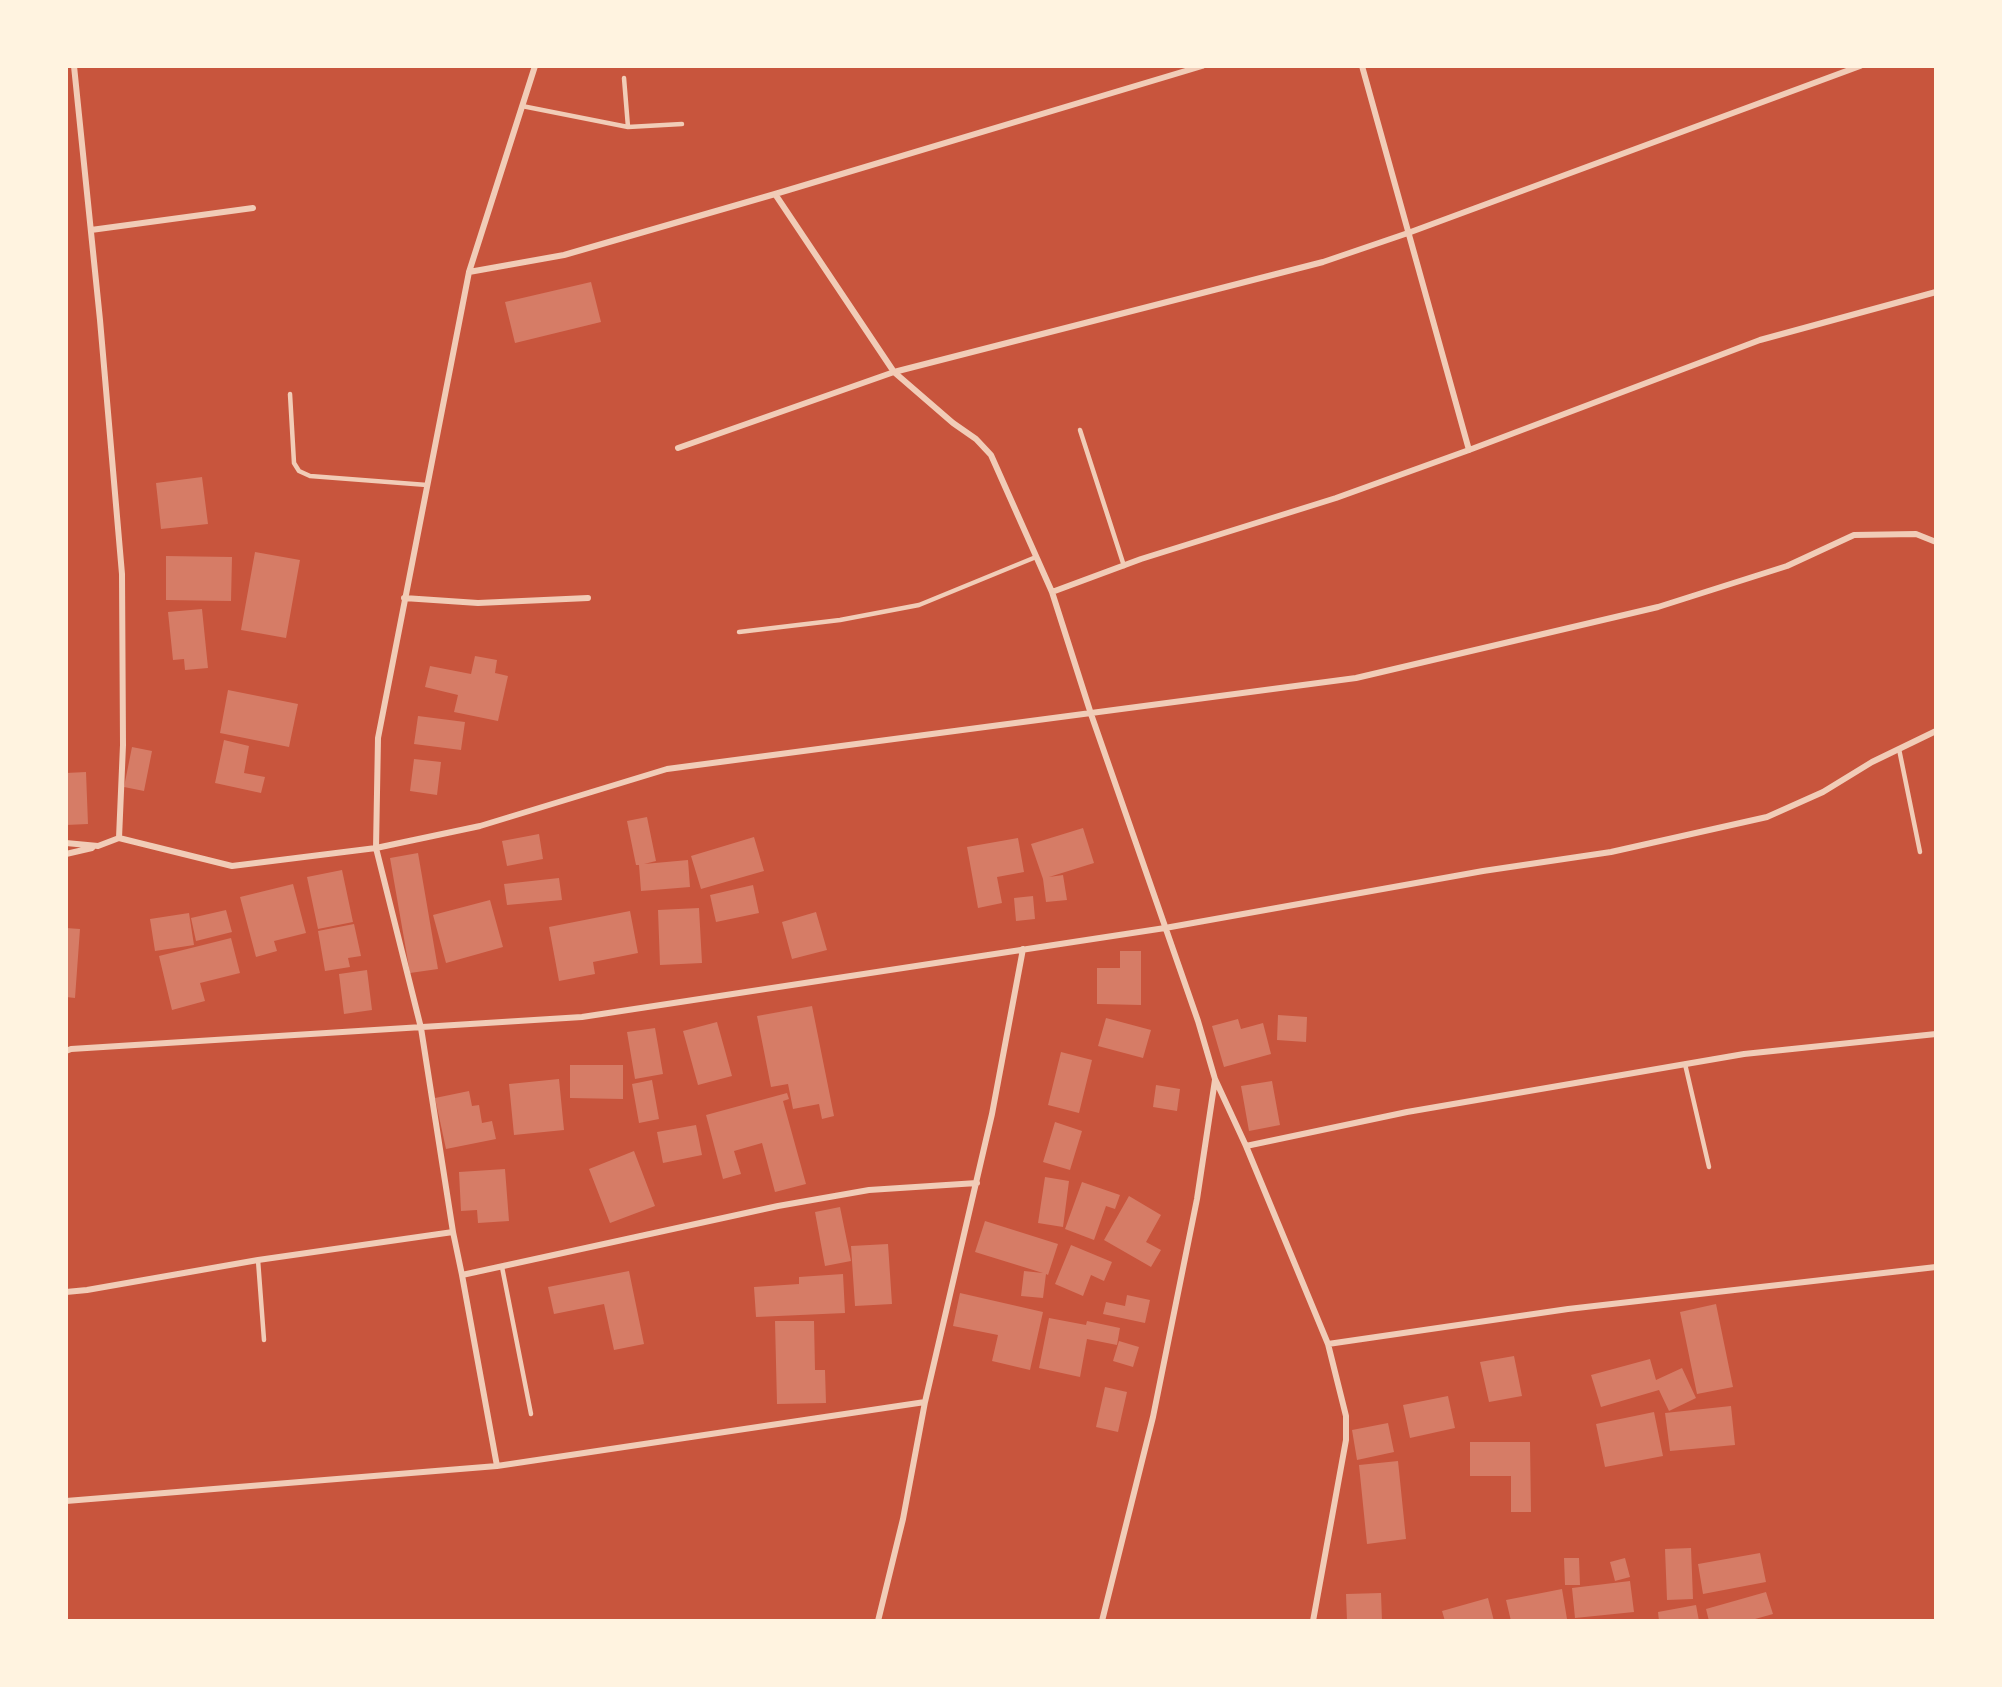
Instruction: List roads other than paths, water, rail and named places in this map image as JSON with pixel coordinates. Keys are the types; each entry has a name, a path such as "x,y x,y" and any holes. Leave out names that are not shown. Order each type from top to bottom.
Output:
{"street":[{"path":"74,66 122,574 123,745 119,838"},
{"path":"496,1466 453,1232 421,1028 376,848 378,738 469,272 535,66"},
{"path":"469,272 564,255 1203,66"},
{"path":"1362,66 1469,450"},
{"path":"678,448 894,372 1323,262 1408,233 1860,66"},
{"path":"775,194 894,372 953,423 976,439 991,455 1052,592 1091,714 1198,1021 1215,1079 1246,1146 1328,1344 1346,1416 1346,1440 1313,1621"},
{"path":"91,230 253,208"},
{"path":"1052,592 1124,566 1336,498 1760,340 1936,292"},
{"path":"66,854 119,838 232,866 376,848 480,826 667,769 1356,678 1658,607 1787,566 1854,535 1916,534 1936,542"},
{"path":"404,598 478,603 588,598"},
{"path":"66,1051 582,1017 1165,928 1483,871 1611,852 1767,817 1823,792 1872,762 1936,731"},
{"path":"66,843 98,846"},
{"path":"878,1621 903,1519 925,1402 976,1183 1023,949"},
{"path":"1246,1146 1407,1112 1744,1054 1936,1034"},
{"path":"1102,1621 1162,1373 1197,1199 1215,1079"},
{"path":"462,1275 778,1206 869,1190 976,1183"},
{"path":"66,1292 258,1260 453,1232"},
{"path":"1328,1344 1568,1309 1936,1267"},
{"path":"66,1501 496,1466 925,1402"}],"lane":[{"path":"624,78 628,127"},
{"path":"522,106 628,127 682,124"},
{"path":"290,394 294,463 299,471 310,476 427,484"},
{"path":"1080,430 1124,566"},
{"path":"739,632 840,620 919,605 1036,557"},
{"path":"1899,749 1920,852"},
{"path":"1685,1064 1709,1167"},
{"path":"258,1260 264,1340"},
{"path":"502,1267 531,1414"}]}
